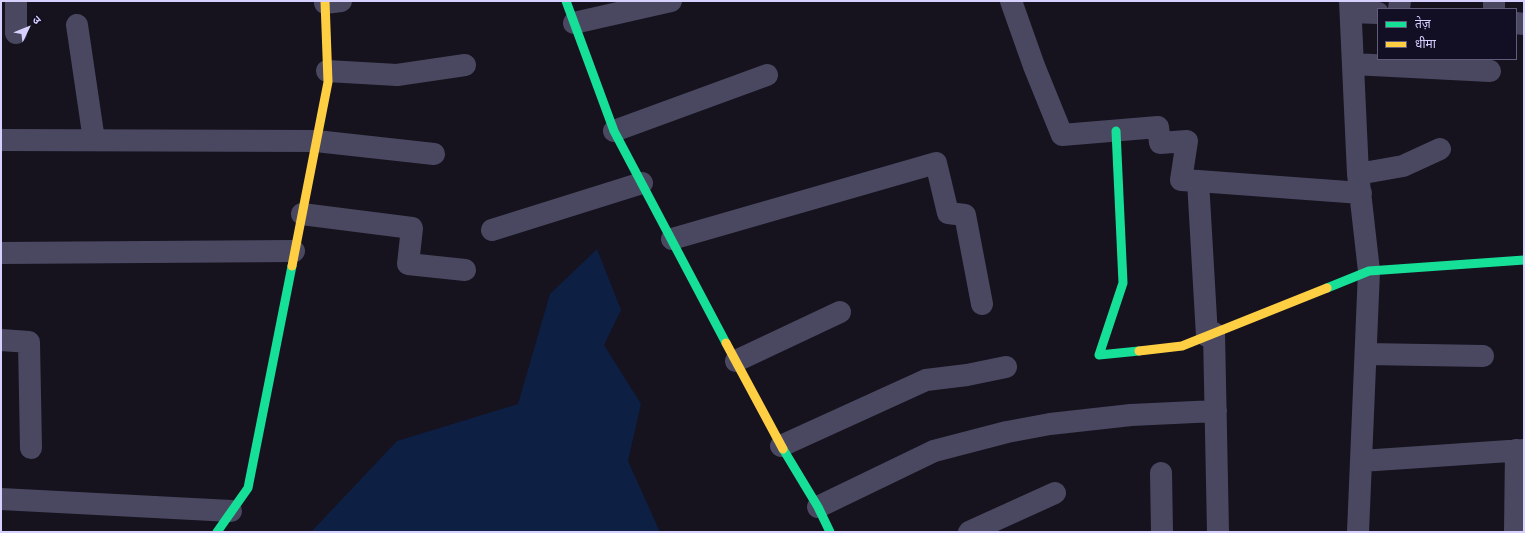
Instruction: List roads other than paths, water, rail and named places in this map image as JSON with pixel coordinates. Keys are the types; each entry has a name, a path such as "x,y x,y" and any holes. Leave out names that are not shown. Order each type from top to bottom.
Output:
{"street":[{"path":"16,1 16,33"},
{"path":"566,1 614,131 781,446 818,506 830,532"},
{"path":"574,23 671,1"},
{"path":"1012,1 1034,66 1062,135 1158,127 1160,143 1187,141 1181,180 1360,184 1440,149"},
{"path":"217,532 248,488 328,82 327,71 330,2"},
{"path":"1358,532 1367,354 1369,271 1360,184 1351,6 1377,13"},
{"path":"77,25 94,140"},
{"path":"1353,64 1490,71"},
{"path":"327,71 397,75 465,65"},
{"path":"614,131 767,75"},
{"path":"1116,131 1123,283 1099,355 1182,346 1369,271 1524,260"},
{"path":"1,140 316,141 434,154"},
{"path":"672,240 936,163 948,213 965,216 982,304"},
{"path":"1198,181 1216,411 1218,532"},
{"path":"492,230 642,183"},
{"path":"302,214 412,228 408,264 464,270"},
{"path":"1,253 294,251"},
{"path":"736,361 840,312"},
{"path":"1,340 29,342 31,448"},
{"path":"1367,354 1483,356"},
{"path":"781,446 926,380 966,375 1006,367"},
{"path":"818,506 934,451 1007,432 1050,424 1130,415 1216,411"},
{"path":"1361,461 1520,450 1515,532"},
{"path":"1161,473 1162,532"},
{"path":"969,532 1055,493"},
{"path":"1,499 232,511"}],"water":[{"path":"597,249 621,310 604,345 641,404 628,461 660,532 311,532 397,441 518,404 550,294"}]}
